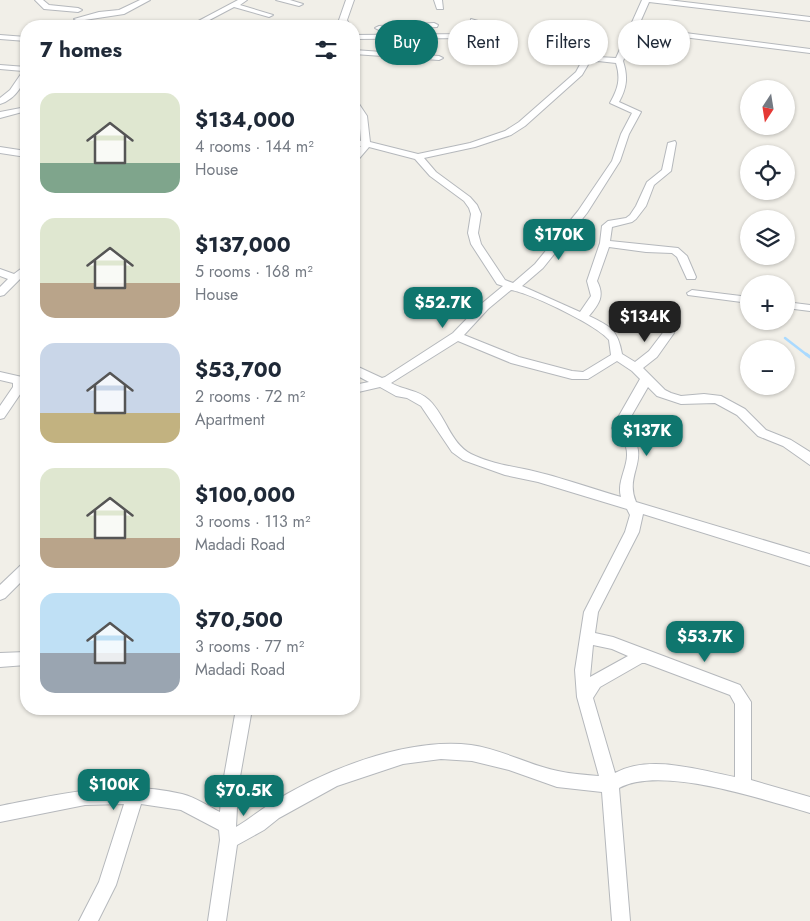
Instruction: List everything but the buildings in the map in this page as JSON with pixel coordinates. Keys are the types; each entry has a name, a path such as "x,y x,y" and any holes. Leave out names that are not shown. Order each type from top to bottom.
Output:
{"street":[{"path":"38,0 48,7 77,18 121,12 146,0"},
{"path":"77,0 77,18"},
{"path":"205,20 243,0"},
{"path":"280,0 298,4"},
{"path":"343,20 350,0"},
{"path":"638,20 646,0"},
{"path":"650,0 810,19"},
{"path":"234,5 269,15"},
{"path":"360,28 375,26"},
{"path":"360,37 448,36"},
{"path":"690,36 810,51"},
{"path":"0,37 20,39"},
{"path":"360,52 439,58"},
{"path":"360,144 392,149 418,157 472,145 508,133 522,124 578,74 586,61 598,59 618,61"},
{"path":"360,388 381,384 457,336 484,307 539,266 582,213 616,161 624,134 637,112 614,103 622,88 623,74 620,65"},
{"path":"0,67 20,70"},
{"path":"0,102 13,92 20,80"},
{"path":"15,88 20,88"},
{"path":"0,115 20,110"},
{"path":"360,112 363,116 366,145 360,152"},
{"path":"583,316 598,296 592,281 605,243 608,224 629,220 633,217 641,206 650,184 666,171 672,143"},
{"path":"0,150 20,153"},
{"path":"418,157 433,174 467,199 474,207 476,214 473,233 476,244 501,282 583,316 609,333 614,339 617,356 636,368 661,393 673,399 717,399 741,412 762,434 787,443 802,452 810,460"},
{"path":"605,243 643,249 673,249 678,251 685,260 687,273 691,277"},
{"path":"0,272 15,278"},
{"path":"0,293 20,273"},
{"path":"692,293 740,299"},
{"path":"795,306 810,308"},
{"path":"636,368 653,354 670,333"},
{"path":"457,336 515,360 572,375 584,376 617,356"},
{"path":"360,372 400,393 410,394 425,404 456,450 467,457 505,470 538,477 810,560"},
{"path":"0,376 18,380 19,387 0,415"},
{"path":"621,921 610,784 585,697 582,670 589,638 591,612 632,532 637,515 627,496 626,486 634,455 633,446 628,437 618,428 647,378"},
{"path":"0,594 20,576"},
{"path":"589,638 612,643 735,690 743,702 743,786"},
{"path":"585,697 595,682 644,656"},
{"path":"0,660 20,660"},
{"path":"217,921 228,833 230,788 243,715"},
{"path":"228,833 258,824 273,812 333,779 403,756 441,751 472,753 509,762 557,779 610,784 627,775 645,772 677,774 743,786 810,805"},
{"path":"0,814 85,797 135,795 183,802 228,833"},
{"path":"88,921 107,885 135,795"}],"waterway":[{"path":"785,338 807,355"},
{"path":"806,354 810,357"}]}
